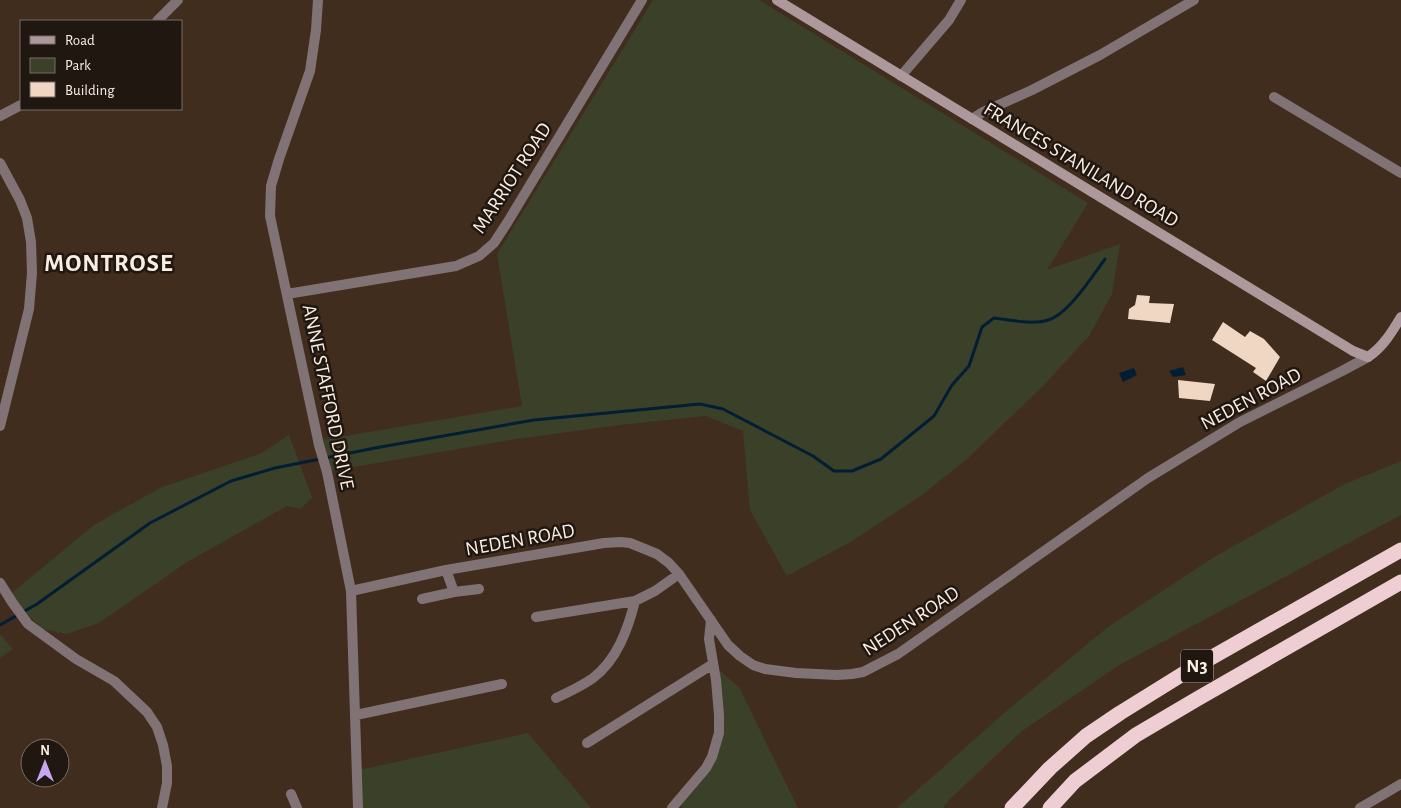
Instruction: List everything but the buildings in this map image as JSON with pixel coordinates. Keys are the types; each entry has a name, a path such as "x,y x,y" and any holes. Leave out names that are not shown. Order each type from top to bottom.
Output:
{"highway":[{"name":"N3","path":"1012,808 1050,768 1086,736 1120,713 1186,672 1401,550"},
{"name":"N3","path":"1050,808 1075,782 1136,735 1401,582"}],"street":[{"path":"157,20 178,0"},
{"name":"ANNE STAFFORD DRIVE","path":"318,0 310,71 285,139 271,186 270,216 319,445 327,472 351,591 358,808"},
{"name":"MARRIOT ROAD","path":"288,294 456,266 479,256 494,243 507,223 642,0"},
{"name":"FRANCES STANILAND ROAD","path":"777,0 1353,351 1368,357"},
{"path":"901,76 949,20 961,0"},
{"path":"972,119 1100,55 1194,0"},
{"path":"1274,97 1401,173"},
{"path":"0,116 20,105"},
{"path":"0,163 20,200 27,218 31,242 32,272 29,309 0,426"},
{"name":"NEDEN ROAD","path":"351,591 446,570 620,542 630,543 657,554 669,563 728,645 753,665 765,669 804,673 837,675 864,672 898,654 1148,478 1240,422 1342,372 1376,352 1401,317"},
{"path":"446,570 454,592"},
{"path":"536,618 635,601 655,591 678,574"},
{"path":"0,583 28,624 76,659 114,681 147,712 158,727 167,766 167,783 162,808"},
{"path":"422,599 479,589"},
{"path":"556,698 581,686 595,676 613,658 624,634 635,601"},
{"path":"672,808 706,768 712,757 720,727 716,680 709,639 711,620"},
{"path":"587,743 713,664"},
{"path":"356,715 502,684"},
{"path":"1360,808 1401,784"},
{"path":"291,794 297,808"}],"green space":[{"path":"653,0 759,0 1088,203 1047,270 1120,244 1112,294 1089,336 1045,384 967,459 922,495 852,541 787,576 750,510 743,431 706,416 516,439 331,471 322,440 522,406 497,254"},
{"path":"289,435 312,497 301,509 287,506 187,562 99,623 66,634 43,629 8,596 94,525 162,487 260,454"},
{"path":"1401,461 1401,515 1121,664 1022,731 949,800 943,808 897,808 1010,708 1108,627 1214,557 1345,484"},
{"path":"0,634 13,649 0,658"},
{"path":"713,665 739,687 798,808 682,808 681,804 708,763 715,735"},
{"path":"528,733 591,808 361,808 359,770"}],"water":[{"path":"1183,367 1186,375 1173,377 1169,371"},
{"path":"1134,368 1137,375 1123,382 1119,373"}],"waterway":[{"path":"0,625 37,604 150,523 231,481 275,468 375,448 534,420 700,404 723,409 813,456 834,471 852,471 881,459 934,416 952,385 969,366 982,327 994,318 1035,322 1056,317 1080,294 1105,259"}],"district":[{"name":"MONTROSE","path":"109,263"}]}
